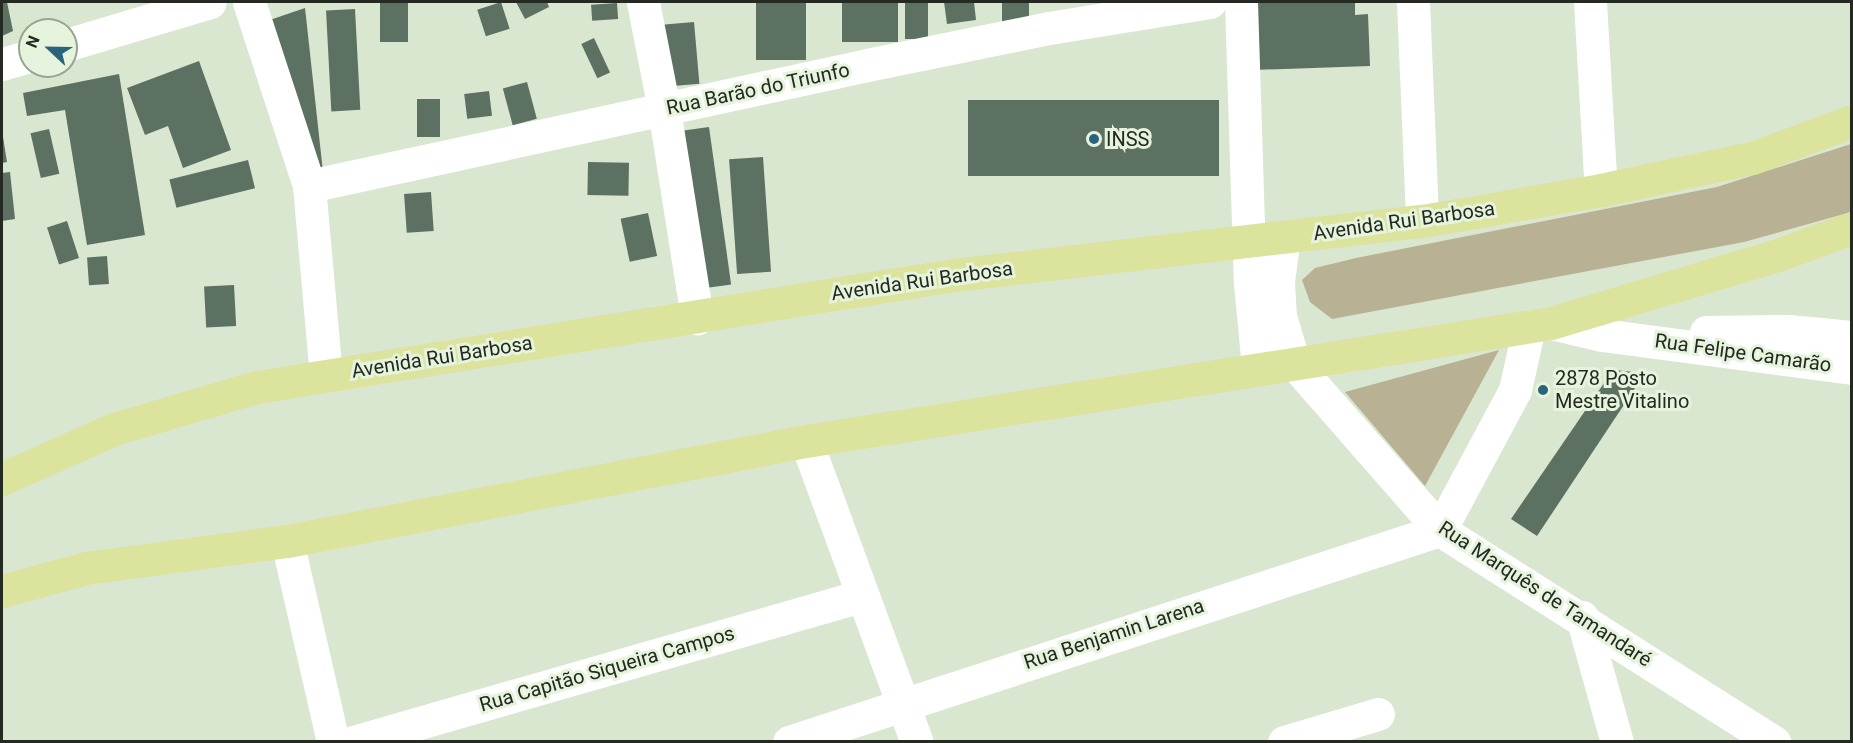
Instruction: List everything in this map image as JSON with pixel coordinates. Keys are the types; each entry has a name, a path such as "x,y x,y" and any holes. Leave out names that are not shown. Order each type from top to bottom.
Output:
{"main road":[{"name":"Avenida Rui Barbosa","path":"6,473 114,429 257,387 953,275 1249,239 1422,221 1601,190 1752,158 1851,121"},
{"path":"2,591 86,568 287,541 806,441 1540,325 1775,256 1851,228"}],"street":[{"path":"78,41 210,2"},
{"path":"249,2 309,186 326,375"},
{"path":"643,2 664,109 697,318"},
{"name":"Rua Barão do Triunfo","path":"309,186 1049,28 1210,2"},
{"path":"1241,2 1249,239 1258,368"},
{"path":"1413,2 1422,221"},
{"path":"1590,2 1601,190"},
{"path":"2,64 18,59"},
{"path":"1284,237 1278,281 1280,316 1294,363"},
{"path":"1440,530 1515,390 1540,325"},
{"name":"Rua Felipe Camarão","path":"1540,325 1851,368"},
{"name":"Rua Felipe Camarão","path":"1635,339 1739,331 1851,337"},
{"name":"Rua Marquês de Tamandaré","path":"1294,363 1440,530 1582,617 1774,741"},
{"path":"806,441 861,597 917,741"},
{"name":"Rua Benjamin Larena","path":"789,741 903,702 1440,530"},
{"path":"287,541 333,741"},
{"name":"Rua Capitão Siqueira Campos","path":"353,741 861,597"},
{"path":"1582,617 1617,741"},
{"path":"1284,741 1378,714"}],"shaded area":[{"path":"1851,144 1851,212 1744,242 1332,319 1310,302 1302,280 1315,268 1356,258 1717,187"},
{"path":"1499,350 1425,486 1345,392"}],"building":[{"path":"2,2 7,2 13,31 2,36"},
{"path":"380,2 408,2 408,42 380,42"},
{"path":"501,2 510,29 486,36 477,10"},
{"path":"516,2 547,2 549,7 525,19"},
{"path":"756,2 806,2 806,60 756,60"},
{"path":"842,2 898,2 898,42 842,42"},
{"path":"905,2 928,2 928,39 905,39"},
{"path":"944,2 974,2 976,20 947,24"},
{"path":"1002,2 1029,2 1029,28 1002,28"},
{"path":"1252,2 1355,2 1355,15 1368,14 1370,66 1253,70"},
{"path":"617,3 618,19 592,21 591,5"},
{"path":"305,8 324,181 261,23"},
{"path":"355,9 360,110 331,111 326,11"},
{"path":"694,22 699,84 668,87 662,25"},
{"path":"594,38 610,72 597,78 581,44"},
{"path":"199,61 231,150 183,168 168,126 145,135 127,88"},
{"path":"119,74 145,235 87,245 65,110 27,116 23,93"},
{"path":"527,82 537,119 513,125 503,88"},
{"path":"489,91 492,116 467,119 464,94"},
{"path":"417,99 440,99 440,137 417,137"},
{"name":"INSS","path":"968,100 1219,100 1219,176 968,176"},
{"path":"709,127 731,284 700,289 678,131"},
{"path":"49,129 59,174 41,178 30,133"},
{"path":"2,137 7,162 2,163"},
{"path":"763,157 771,272 737,274 729,159"},
{"path":"248,160 255,188 176,208 169,180"},
{"path":"588,162 629,163 628,196 587,195"},
{"path":"10,172 15,219 2,221 2,173"},
{"path":"431,192 434,231 407,233 404,194"},
{"path":"648,213 657,256 630,262 621,219"},
{"path":"67,221 79,258 59,265 47,227"},
{"path":"107,256 109,284 89,285 87,257"},
{"path":"234,285 236,326 206,328 204,287"},
{"path":"1613,370 1645,373 1537,536 1511,519"}],"place":[{"name":"INSS","path":"1094,139"},
{"name":"2878 Posto Mestre Vitalino","path":"1543,390"}]}
